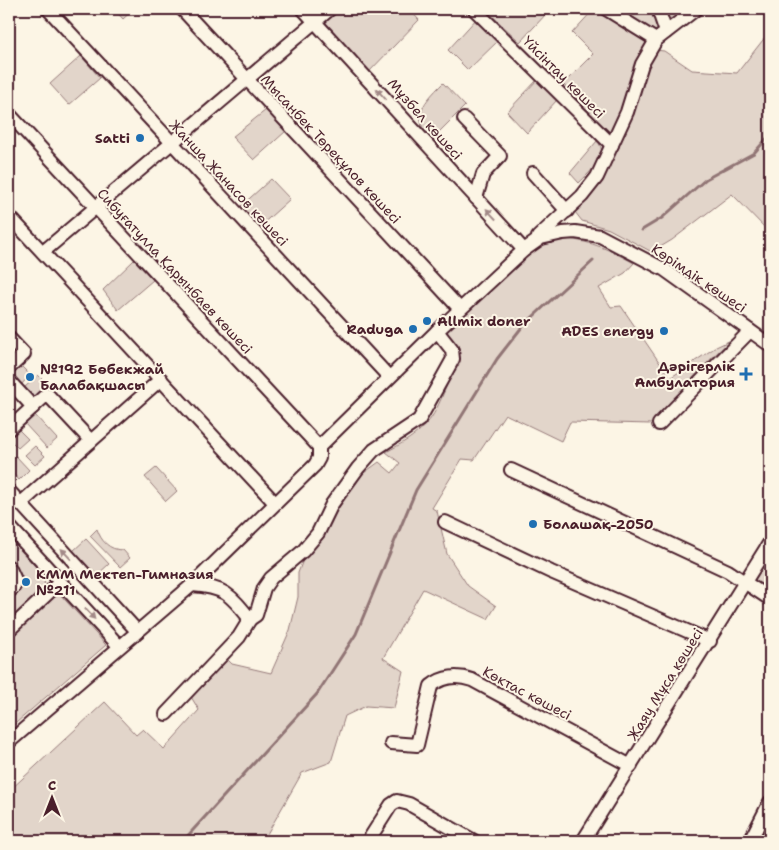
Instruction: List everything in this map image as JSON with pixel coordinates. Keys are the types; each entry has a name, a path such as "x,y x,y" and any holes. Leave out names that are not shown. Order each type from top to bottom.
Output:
{"street":[{"name":"Жанша Жанасов көшесі","path":"48,9 389,377"},
{"name":"Мысанбек Төреқұлов көшесі","path":"182,9 460,309"},
{"name":"Мұзбел көшесі","path":"303,9 476,198 528,247"},
{"path":"43,252 330,9"},
{"name":"Үйсінтау көшесі","path":"474,9 612,146"},
{"path":"606,9 661,36"},
{"path":"658,9 661,36"},
{"path":"9,742 192,585 315,464 319,458 319,447 389,377 567,211 588,189 612,146 631,102 642,64 661,36 696,9"},
{"name":"Сибуғатулла Қарынбаев көшесі","path":"9,114 319,447"},
{"path":"464,118 500,156 483,174 476,198"},
{"path":"533,173 567,211"},
{"path":"10,220 43,252 276,503"},
{"path":"551,226 555,232 563,233"},
{"name":"Көрімдік көшесі","path":"528,247 541,238 563,233 575,232 600,236 665,270 770,345"},
{"path":"166,714 239,637 250,619 256,615 264,588 271,578 303,550 318,533 332,504 358,468 374,450 419,420 453,359 452,350 437,331"},
{"path":"659,424 750,331"},
{"path":"9,338 24,354 9,368"},
{"path":"20,504 161,379"},
{"path":"9,381 33,407"},
{"path":"9,430 47,394 91,441"},
{"path":"510,470 728,571 770,599"},
{"path":"9,492 138,631"},
{"path":"445,522 551,572 710,641"},
{"path":"9,526 119,646"},
{"name":"Жаяу Мұса көшесі","path":"583,841 710,641 770,542"},
{"path":"9,567 16,582 9,591"},
{"path":"9,630 60,582"},
{"path":"192,585 214,586 224,592 250,619"},
{"name":"Көктас көшесі","path":"391,743 417,745 431,686 444,679 456,676 472,680 631,766"},
{"path":"368,841 391,805 397,801 409,804 474,841"},
{"path":"750,841 770,802"}],"shaded area":[{"path":"114,9 134,9 123,19"},
{"path":"334,9 409,9 419,20 367,74 323,27 322,20"},
{"path":"485,9 542,9 548,12 520,42"},
{"path":"594,9 641,37 646,43 628,100 612,133 609,133 563,84 593,54 572,33"},
{"path":"627,9 655,9 660,23 659,34 651,33 625,13"},
{"path":"660,9 689,9 677,17 668,18 664,17"},
{"path":"478,17 499,40 468,70 448,50"},
{"path":"770,31 770,233 732,194 672,240 652,252 609,229 582,221 575,212 585,199 655,50 664,51 692,70 737,73"},
{"path":"81,56 100,78 69,105 50,84"},
{"path":"538,79 557,100 527,133 507,112"},
{"path":"443,83 465,106 429,142 421,124 422,110 430,97"},
{"path":"266,110 286,131 254,160 232,137"},
{"path":"597,141 602,152 600,158 593,169 579,183 570,173"},
{"path":"271,179 290,199 259,227 240,207"},
{"path":"565,239 601,247 634,263 625,273 599,288 611,307 621,306 670,378 716,347 731,340 700,370 651,424 570,422 561,441 505,414 474,460 462,459 432,508 437,511 447,554 468,586 496,606 488,619 423,589 383,658 403,671 394,708 366,706 345,716 331,762 302,773 263,841 17,841 9,824 9,791 105,702 136,735 143,729 164,749 199,710 188,692 223,655 232,664 271,673 290,630 298,597 298,573 303,560 315,547 357,478 379,462 392,473 400,463 386,452 403,443 423,428 436,409 450,376 458,349 446,333 534,248"},
{"path":"134,260 153,280 118,310 103,290"},
{"path":"20,365 30,375 21,385 11,374"},
{"path":"38,375 48,385 34,398 24,388"},
{"path":"34,414 57,439 47,448 24,423"},
{"path":"18,429 28,439 18,448 9,439"},
{"path":"35,446 45,456 35,465 25,455"},
{"path":"16,456 29,470 19,480 9,469 9,463"},
{"path":"156,468 177,491 166,501 145,477"},
{"path":"97,529 106,544 118,550 123,550 130,558 120,567 90,536"},
{"name":"КММ Мектеп-Гимназия №211","path":"9,538 45,577 44,587 9,620 9,595 20,577 9,558"},
{"path":"86,539 109,564 96,576 73,551"},
{"path":"770,555 770,592 754,581"},
{"path":"57,591 106,645 9,729 9,635"}],"waterway":[{"path":"642,230 662,218 706,179 754,153 770,135"},
{"path":"183,841 317,694 356,634 416,490 497,359 522,327 593,261"}],"place":[{"name":"Satti","path":"140,138"},
{"name":"Allmix doner","path":"427,321"},
{"name":"Raduga","path":"413,329"},
{"name":"ADES energy","path":"664,331"},
{"name":"Дәрігерлік Амбулатория","path":"746,374"},
{"name":"№192 Бөбекжай Балабақшасы","path":"30,377"},
{"name":"Болашақ-2050","path":"533,524"},
{"name":"КММ Мектеп-Гимназия №211","path":"26,582"}]}
